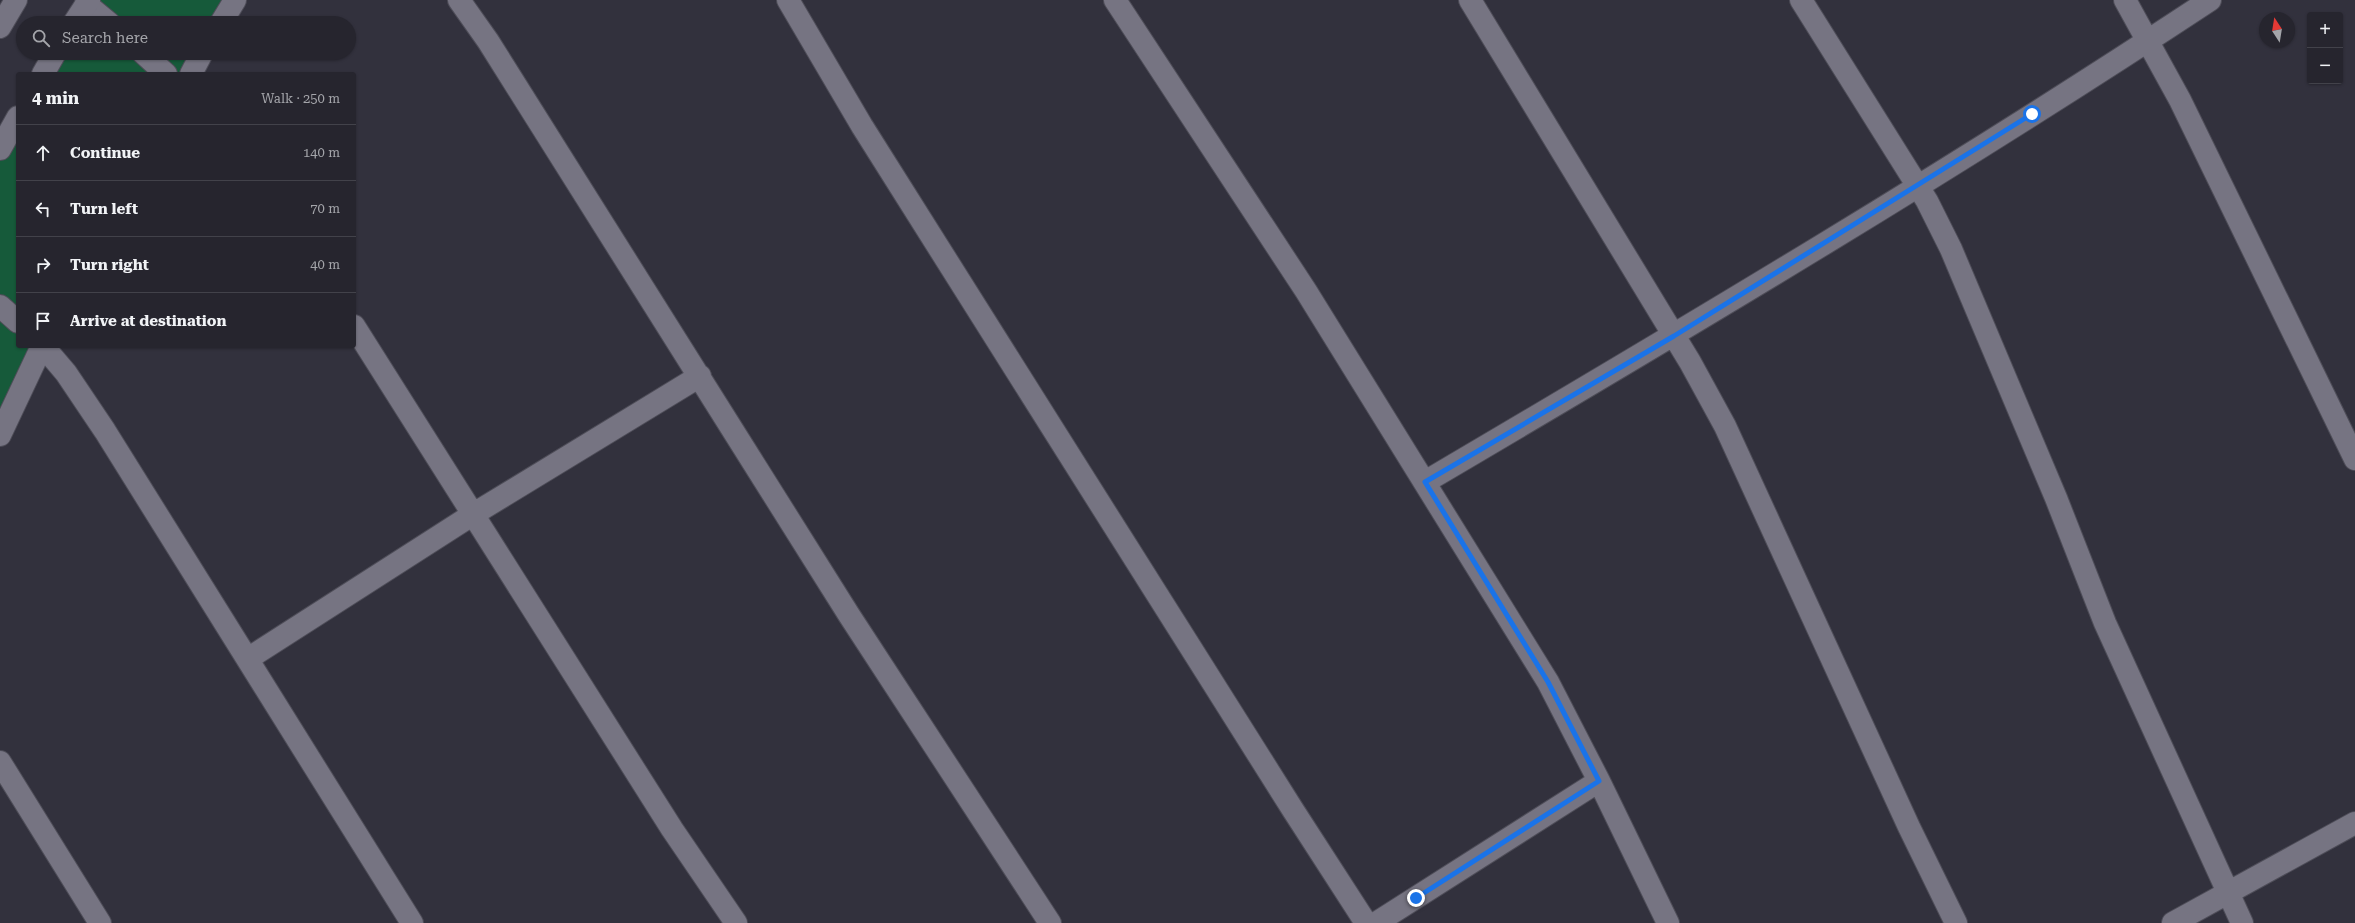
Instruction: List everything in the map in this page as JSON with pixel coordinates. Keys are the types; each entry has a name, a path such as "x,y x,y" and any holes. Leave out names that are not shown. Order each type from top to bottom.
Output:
{"street":[{"path":"0,27 16,0"},
{"path":"225,16 235,0"},
{"path":"459,0 488,41 854,622 1050,923"},
{"path":"788,0 862,126 1288,804 1366,923"},
{"path":"1470,0 1674,336 1724,426 1909,827 1956,923"},
{"path":"1801,0 1917,186 1951,249 2053,491 2105,623 2242,923"},
{"path":"2125,0 2180,100 2355,459"},
{"path":"1425,482 1674,336 1917,186 2148,41 2210,0"},
{"path":"78,16 87,2 102,16"},
{"path":"1119,2 1249,203 1425,482 1548,682 1599,781 1668,923"},
{"path":"44,72 51,60"},
{"path":"151,60 164,72"},
{"path":"192,72 198,60"},
{"path":"0,149 16,121"},
{"path":"0,306 16,320"},
{"path":"356,329 472,515 672,829 736,923"},
{"path":"0,435 42,348"},
{"path":"45,348 66,373 105,431 249,658 412,923"},
{"path":"249,658 472,515 700,376"},
{"path":"0,762 100,923"},
{"path":"1376,923 1599,781"},
{"path":"2173,923 2355,823"}],"green space":[{"path":"89,0 235,0 225,16 79,16"},
{"path":"51,60 198,60 192,72 44,72"},
{"path":"16,121 16,348 41,348 0,435 0,149"}],"route":[{"path":"1416,898 1599,781 1548,682 1472,561 1425,482 1674,336 2032,114"}]}
